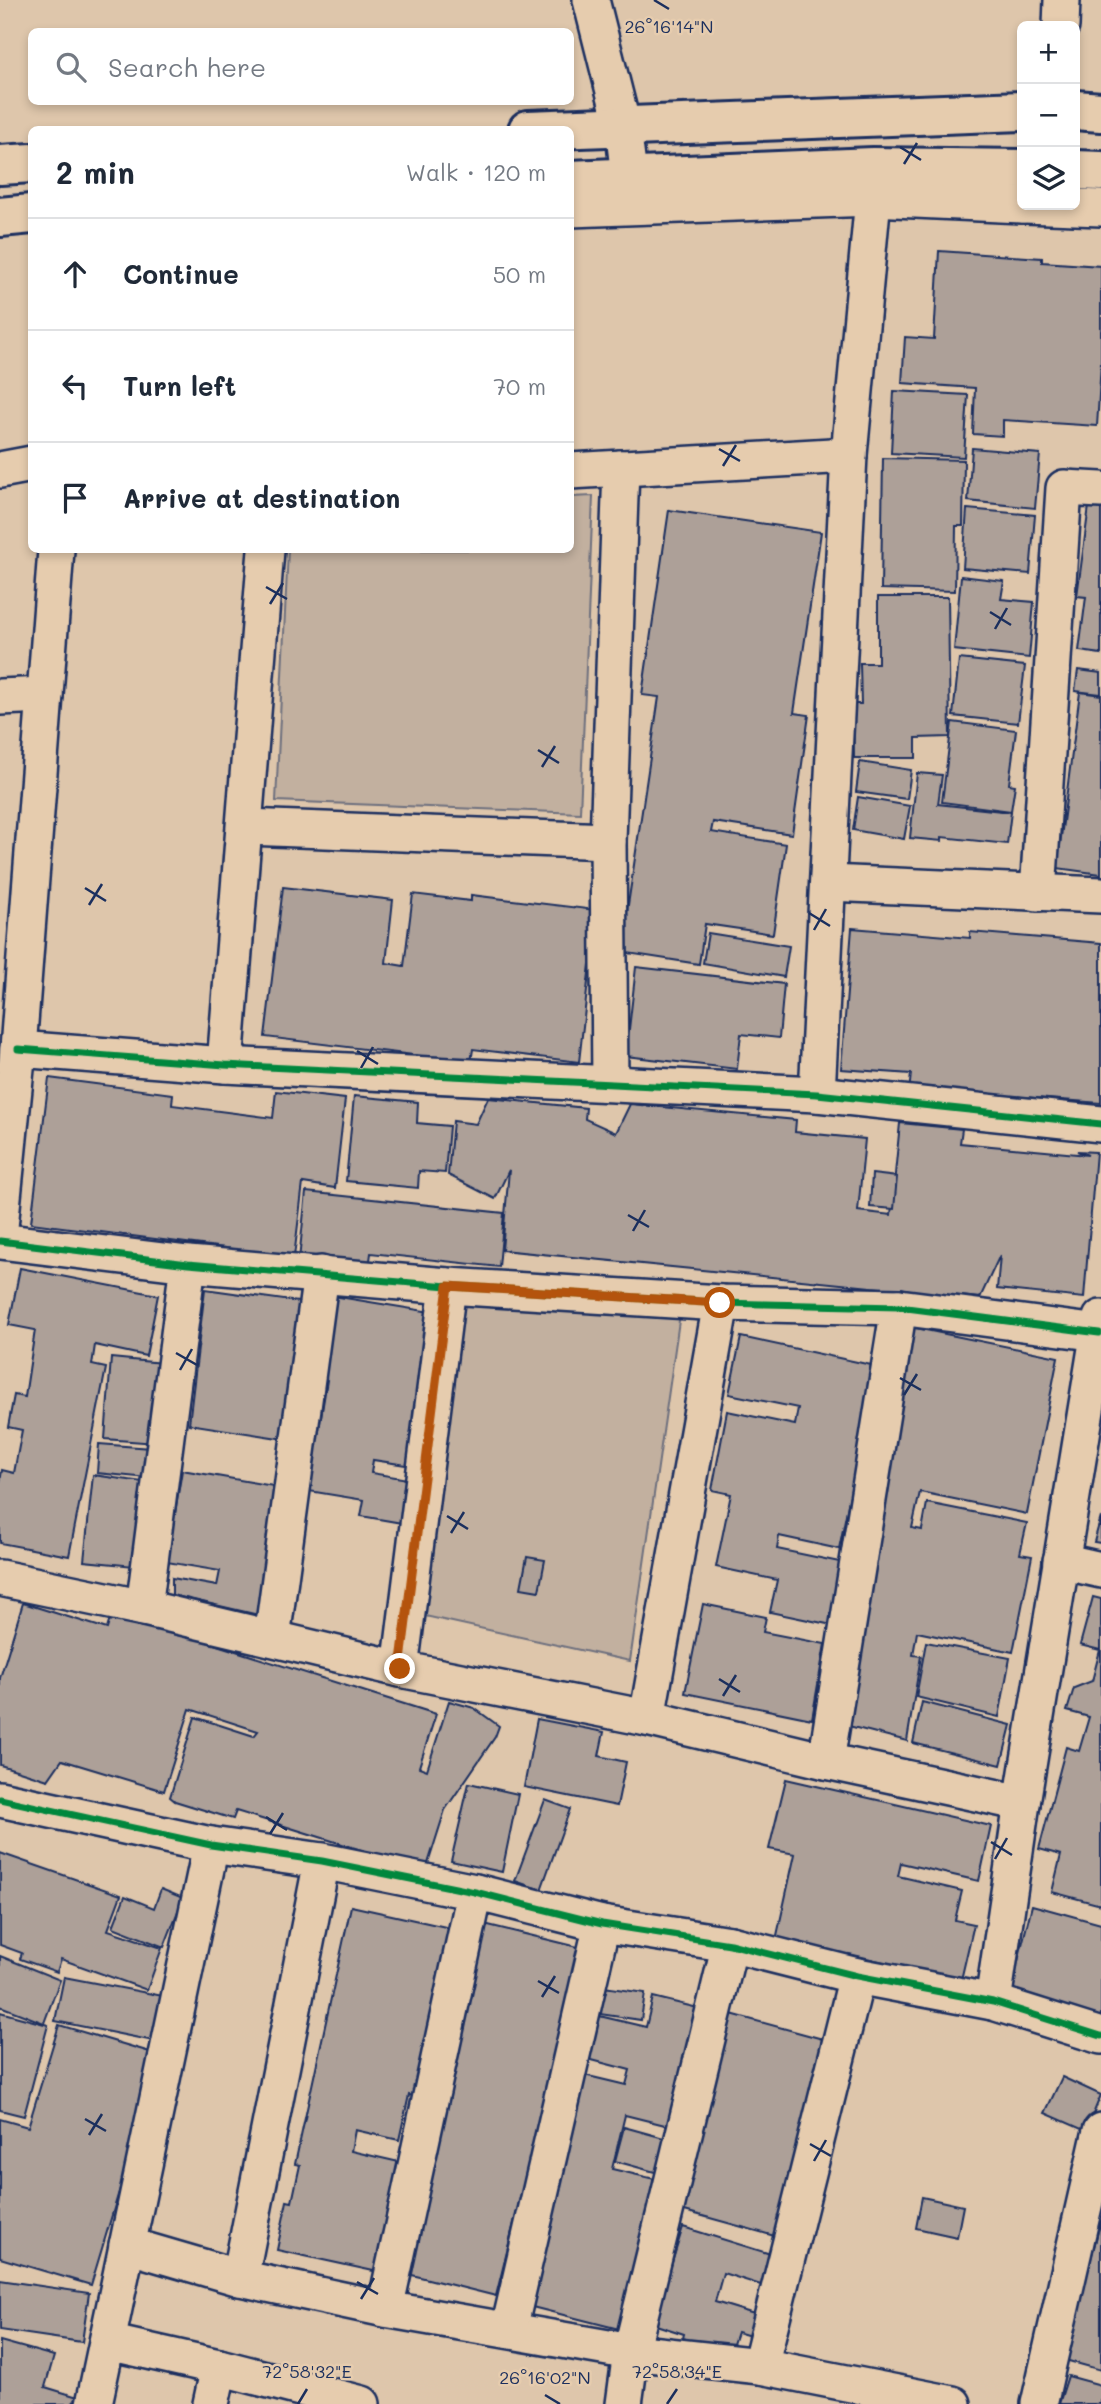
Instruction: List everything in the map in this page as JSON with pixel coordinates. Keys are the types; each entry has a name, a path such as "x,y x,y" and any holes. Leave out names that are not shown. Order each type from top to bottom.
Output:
{"main road":[{"path":"1080,110 1101,111"},
{"path":"574,129 1017,111"},
{"path":"0,165 28,163"},
{"path":"574,180 629,176 873,183 1017,169"},
{"path":"1080,170 1101,171"},
{"path":"0,217 28,214"}],"street":[{"path":"591,0 623,127 629,176"},
{"path":"1061,21 1062,0"},
{"path":"574,209 873,183 1017,204"},
{"path":"817,1094 849,455 873,183"},
{"path":"1080,207 1101,208"},
{"path":"574,471 849,455"},
{"path":"0,470 28,465"},
{"path":"610,1083 608,841 621,468"},
{"path":"1038,892 1064,488 1101,490"},
{"path":"0,1227 6,1109 18,1049 14,890 44,695 56,553"},
{"path":"225,1065 266,553"},
{"path":"0,697 44,695"},
{"path":"246,827 608,841"},
{"path":"829,883 1101,895"},
{"path":"18,1049 225,1065 817,1094 1101,1124"},
{"path":"0,1241 188,1264 448,1286 720,1303 899,1307 1100,1325 1022,1803 993,2002"},
{"path":"144,1608 188,1264"},
{"path":"272,1638 321,1274"},
{"path":"400,1669 448,1286"},
{"path":"647,1718 720,1303"},
{"path":"826,1761 899,1307"},
{"path":"1061,1561 1101,1570"},
{"path":"0,1578 144,1608 400,1669 647,1718 826,1761 1022,1803"},
{"path":"0,1799 211,1845 322,1861 474,1892 602,1924 730,1944 857,1976 993,2002 1101,2036"},
{"path":"94,2404 211,1845"},
{"path":"240,2278 322,1861"},
{"path":"385,2309 474,1892"},
{"path":"509,2329 602,1924"},
{"path":"624,2404 631,2352 730,1944"},
{"path":"760,2366 857,1976"},
{"path":"1039,2404 1101,2130"},
{"path":"127,2245 240,2278 385,2309 631,2352 760,2366 953,2404"},
{"path":"108,2342 219,2367 358,2404"},
{"path":"211,2404 219,2367"}],"shaded area":[{"path":"593,496 580,813 276,801 288,553 574,553 574,497"},
{"path":"455,1270 683,1293 630,1661 425,1616"}],"building":[{"path":"939,251 1042,258 1042,262 1101,266 1101,363 1097,426 1003,420 1003,436 973,434 975,388 902,383 905,337 934,339"},
{"path":"894,391 968,395 964,457 891,453"},
{"path":"972,448 1040,454 1035,508 968,501"},
{"path":"883,458 964,460 963,526 956,526 955,591 881,589"},
{"path":"1089,506 1101,507 1101,654 1079,651 1086,597 1077,596"},
{"path":"967,509 1035,515 1030,574 963,568"},
{"path":"669,510 821,532 794,713 809,715 792,834 713,822 711,832 786,844 773,934 705,924 699,964 621,952 659,697 642,695"},
{"path":"961,576 1004,581 1001,599 1034,602 1029,658 954,650"},
{"path":"878,597 948,597 950,737 916,738 916,758 854,758 853,704 861,704 860,663 878,663"},
{"path":"959,659 1025,666 1018,723 953,716"},
{"path":"1078,670 1101,673 1101,694 1075,691"},
{"path":"1080,692 1101,695 1101,874 1057,868"},
{"path":"952,722 1016,730 1009,784 1015,785 1011,811 942,802"},
{"path":"860,762 911,770 907,799 856,792"},
{"path":"917,773 942,775 938,804 1011,812 1007,844 942,837 942,841 910,838"},
{"path":"858,797 910,806 904,839 853,830"},
{"path":"283,887 393,900 386,963 404,966 413,894 471,901 471,895 596,910 579,1062 473,1049 471,1062 265,1037"},
{"path":"852,928 970,938 970,932 1101,943 1101,1103 1010,1096 1010,1100 909,1092 911,1074 841,1069"},
{"path":"708,933 789,946 784,977 703,963"},
{"path":"636,967 784,984 779,1038 741,1034 737,1069 626,1056"},
{"path":"49,1078 173,1094 172,1105 273,1118 276,1091 345,1099 335,1188 303,1183 294,1257 31,1223"},
{"path":"354,1096 418,1102 417,1123 449,1126 445,1173 419,1171 418,1188 346,1181"},
{"path":"488,1098 586,1108 585,1119 616,1133 630,1104 796,1120 795,1132 865,1139 858,1211 891,1215 900,1123 962,1129 960,1143 1088,1155 1077,1151 1096,1152 1084,1298 997,1289 1000,1255 980,1298 502,1250 509,1170 495,1199 448,1175 453,1121 476,1124"},
{"path":"872,1174 897,1177 894,1209 870,1207"},
{"path":"306,1192 504,1213 499,1267 371,1253 369,1268 299,1260"},
{"path":"20,1268 158,1295 146,1356 95,1345 92,1365 106,1368 69,1556 0,1543 2,1470 14,1473 22,1430 8,1427 14,1395 25,1397 35,1330 9,1325"},
{"path":"205,1289 299,1302 285,1439 189,1424"},
{"path":"333,1296 437,1313 413,1466 373,1460 371,1473 408,1479 402,1523 361,1516 364,1500 309,1491 327,1380 320,1379"},
{"path":"906,1326 1058,1357 1027,1514 920,1492 912,1528 922,1530 927,1503 1027,1523 1020,1554 1032,1556 1013,1652 917,1632 913,1655 921,1656 907,1741 841,1724"},
{"path":"741,1337 876,1366 839,1549 779,1536 777,1549 849,1564 837,1626 770,1612 777,1580 716,1567 731,1494 712,1490 727,1411 795,1425 798,1408 729,1394"},
{"path":"111,1358 162,1363 156,1443 105,1439"},
{"path":"99,1444 150,1448 148,1478 97,1473"},
{"path":"182,1470 285,1488 263,1616 172,1595 172,1578 217,1586 220,1571 167,1562"},
{"path":"93,1475 143,1482 134,1566 84,1561"},
{"path":"1101,1517 1101,1543 1094,1542"},
{"path":"527,1557 545,1560 539,1591 521,1588"},
{"path":"1093,1597 1101,1599 1101,1905 1052,1892 1061,1855 1039,1849 1066,1747 1079,1751 1089,1717 1067,1711 1074,1688 1092,1681 1100,1650 1080,1645"},
{"path":"23,1603 107,1629 112,1612 436,1714 419,1767 427,1770 449,1701 474,1708 499,1726 495,1737 445,1810 426,1870 236,1811 233,1819 175,1801 170,1797 195,1717 254,1736 258,1731 190,1709 164,1791 62,1760 48,1780 0,1765 0,1678"},
{"path":"703,1604 766,1617 763,1632 825,1644 812,1719 685,1693"},
{"path":"926,1642 1010,1658 999,1717 916,1697"},
{"path":"922,1702 1011,1725 1001,1765 913,1743"},
{"path":"537,1719 604,1732 599,1756 626,1762 617,1806 524,1787"},
{"path":"786,1779 991,1826 979,1881 901,1863 898,1876 962,1891 955,1920 974,1924 961,1980 776,1940 795,1854 769,1849"},
{"path":"469,1783 518,1794 502,1872 451,1861"},
{"path":"545,1800 570,1809 541,1890 515,1881"},
{"path":"0,1853 121,1895 108,1930 162,1948 147,1990 61,1959 57,1972 20,1959 22,1953 0,1945"},
{"path":"161,1889 183,1898 164,1947 113,1927 125,1896 154,1908"},
{"path":"1032,1905 1101,1924 1101,2017 1010,1993"},
{"path":"351,1906 455,1929 418,2097 409,2095 399,2140 355,2130 351,2151 399,2162 378,2272 277,2250 287,2201 292,2202 300,2165 295,2164"},
{"path":"476,1922 582,1948 496,2296 404,2273"},
{"path":"0,1956 60,1980 44,2023 0,2006"},
{"path":"64,1977 163,1996 154,2041 55,2021"},
{"path":"597,1986 645,1993 641,2020 593,2013"},
{"path":"653,1997 702,2009 673,2127 625,2115 612,2169 663,2181 627,2331 528,2306 584,2075 626,2085 630,2070 584,2058 595,2015 646,2027"},
{"path":"0,2012 48,2025 24,2116 0,2110"},
{"path":"731,2014 830,2041 778,2237 681,2210"},
{"path":"59,2025 160,2055 91,2285 0,2258 0,2119 28,2127"},
{"path":"1062,2077 1101,2095 1086,2131 1045,2113"},
{"path":"624,2127 671,2140 662,2174 615,2161"},
{"path":"922,2197 963,2206 957,2237 916,2228"},
{"path":"1101,2220 1101,2370 1065,2360"},
{"path":"683,2227 777,2256 767,2287 723,2273 715,2302 764,2317 757,2338 737,2332 730,2353 683,2338 684,2334 653,2324"},
{"path":"0,2280 89,2293 82,2342 0,2330"},
{"path":"0,2341 54,2356 45,2387 78,2397 72,2404 0,2404"},
{"path":"1068,2376 1101,2385 1101,2404 1059,2404"}],"cycle path":[{"path":"18,1049 225,1065 817,1094 1101,1124"},
{"path":"0,1241 188,1264 448,1286 721,1303 899,1307 1099,1333"},
{"path":"0,1799 211,1845 322,1861 475,1892 602,1924 730,1944 857,1976 993,2002 1101,2036"}],"route":[{"path":"400,1669 448,1286 720,1303"}]}
